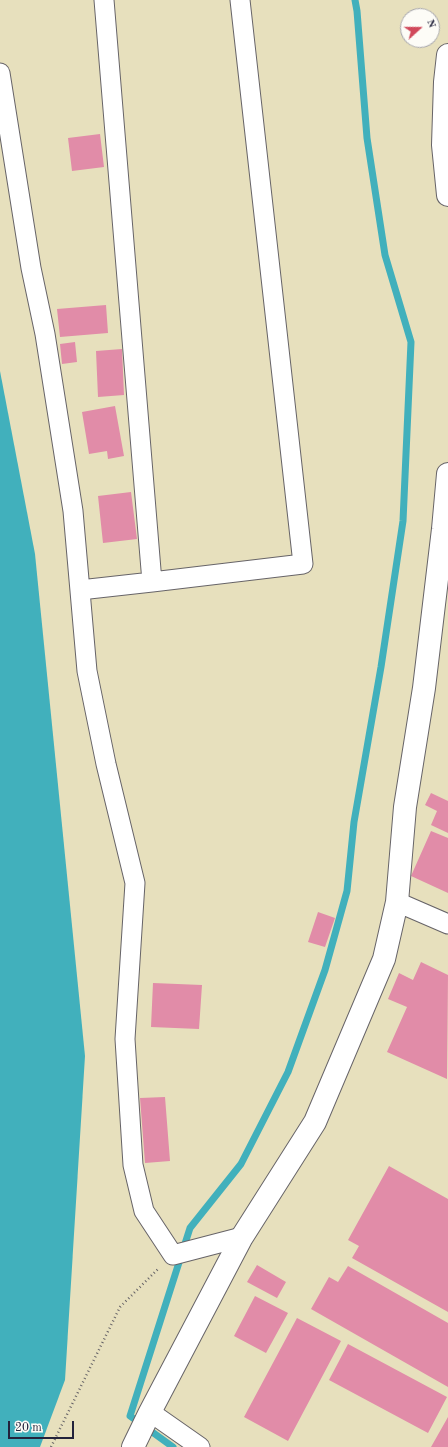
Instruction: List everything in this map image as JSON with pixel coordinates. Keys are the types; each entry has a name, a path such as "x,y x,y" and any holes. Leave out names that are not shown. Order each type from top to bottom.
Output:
{"street":[{"path":"104,0 152,582"},
{"path":"80,590 303,564 240,0"},
{"path":"448,56 445,82 443,145 448,195"},
{"path":"0,73 31,268 45,334 72,511 88,671 106,764 135,883 125,1039 133,1165 144,1210 173,1255 242,1238"},
{"path":"133,1447 242,1238 314,1122 384,960 397,902 405,807 424,688 448,474"},
{"path":"397,902 448,924"},
{"path":"150,1412 200,1447"}],"path":[{"path":"51,1447 120,1307 173,1255"}],"water":[{"path":"0,371 35,554 85,1056 65,1380 40,1447 0,1447"}],"building":[{"path":"100,134 104,167 72,171 68,138"},
{"path":"106,305 108,333 60,337 57,309"},
{"path":"75,342 77,362 62,364 60,344"},
{"path":"122,349 124,395 98,397 96,351"},
{"path":"115,406 124,456 108,459 107,451 89,454 82,412"},
{"path":"131,492 137,539 103,543 98,496"},
{"path":"431,793 448,801 448,833 431,825 437,811 425,805"},
{"path":"431,831 448,838 448,893 411,876"},
{"path":"318,912 335,918 325,947 308,942"},
{"path":"421,962 448,975 447,1079 387,1052 407,1007 388,999 399,973 413,980"},
{"path":"153,983 202,985 199,1029 151,1027"},
{"path":"165,1097 170,1161 145,1163 140,1098"},
{"path":"389,1166 448,1199 448,1312 352,1258 359,1246 348,1240"},
{"path":"257,1265 286,1282 277,1298 247,1282"},
{"path":"348,1266 448,1323 448,1387 311,1309 329,1277 338,1282"},
{"path":"255,1296 288,1313 266,1353 234,1336"},
{"path":"297,1318 341,1341 288,1441 244,1417"},
{"path":"348,1344 447,1397 428,1433 329,1380"},
{"path":"448,1417 448,1447 431,1447"}],"waterway":[{"path":"173,1447 130,1416 190,1228 241,1164 288,1072 325,970 347,891 354,822 381,667 403,521 411,342 385,255 367,138 355,0"}]}
